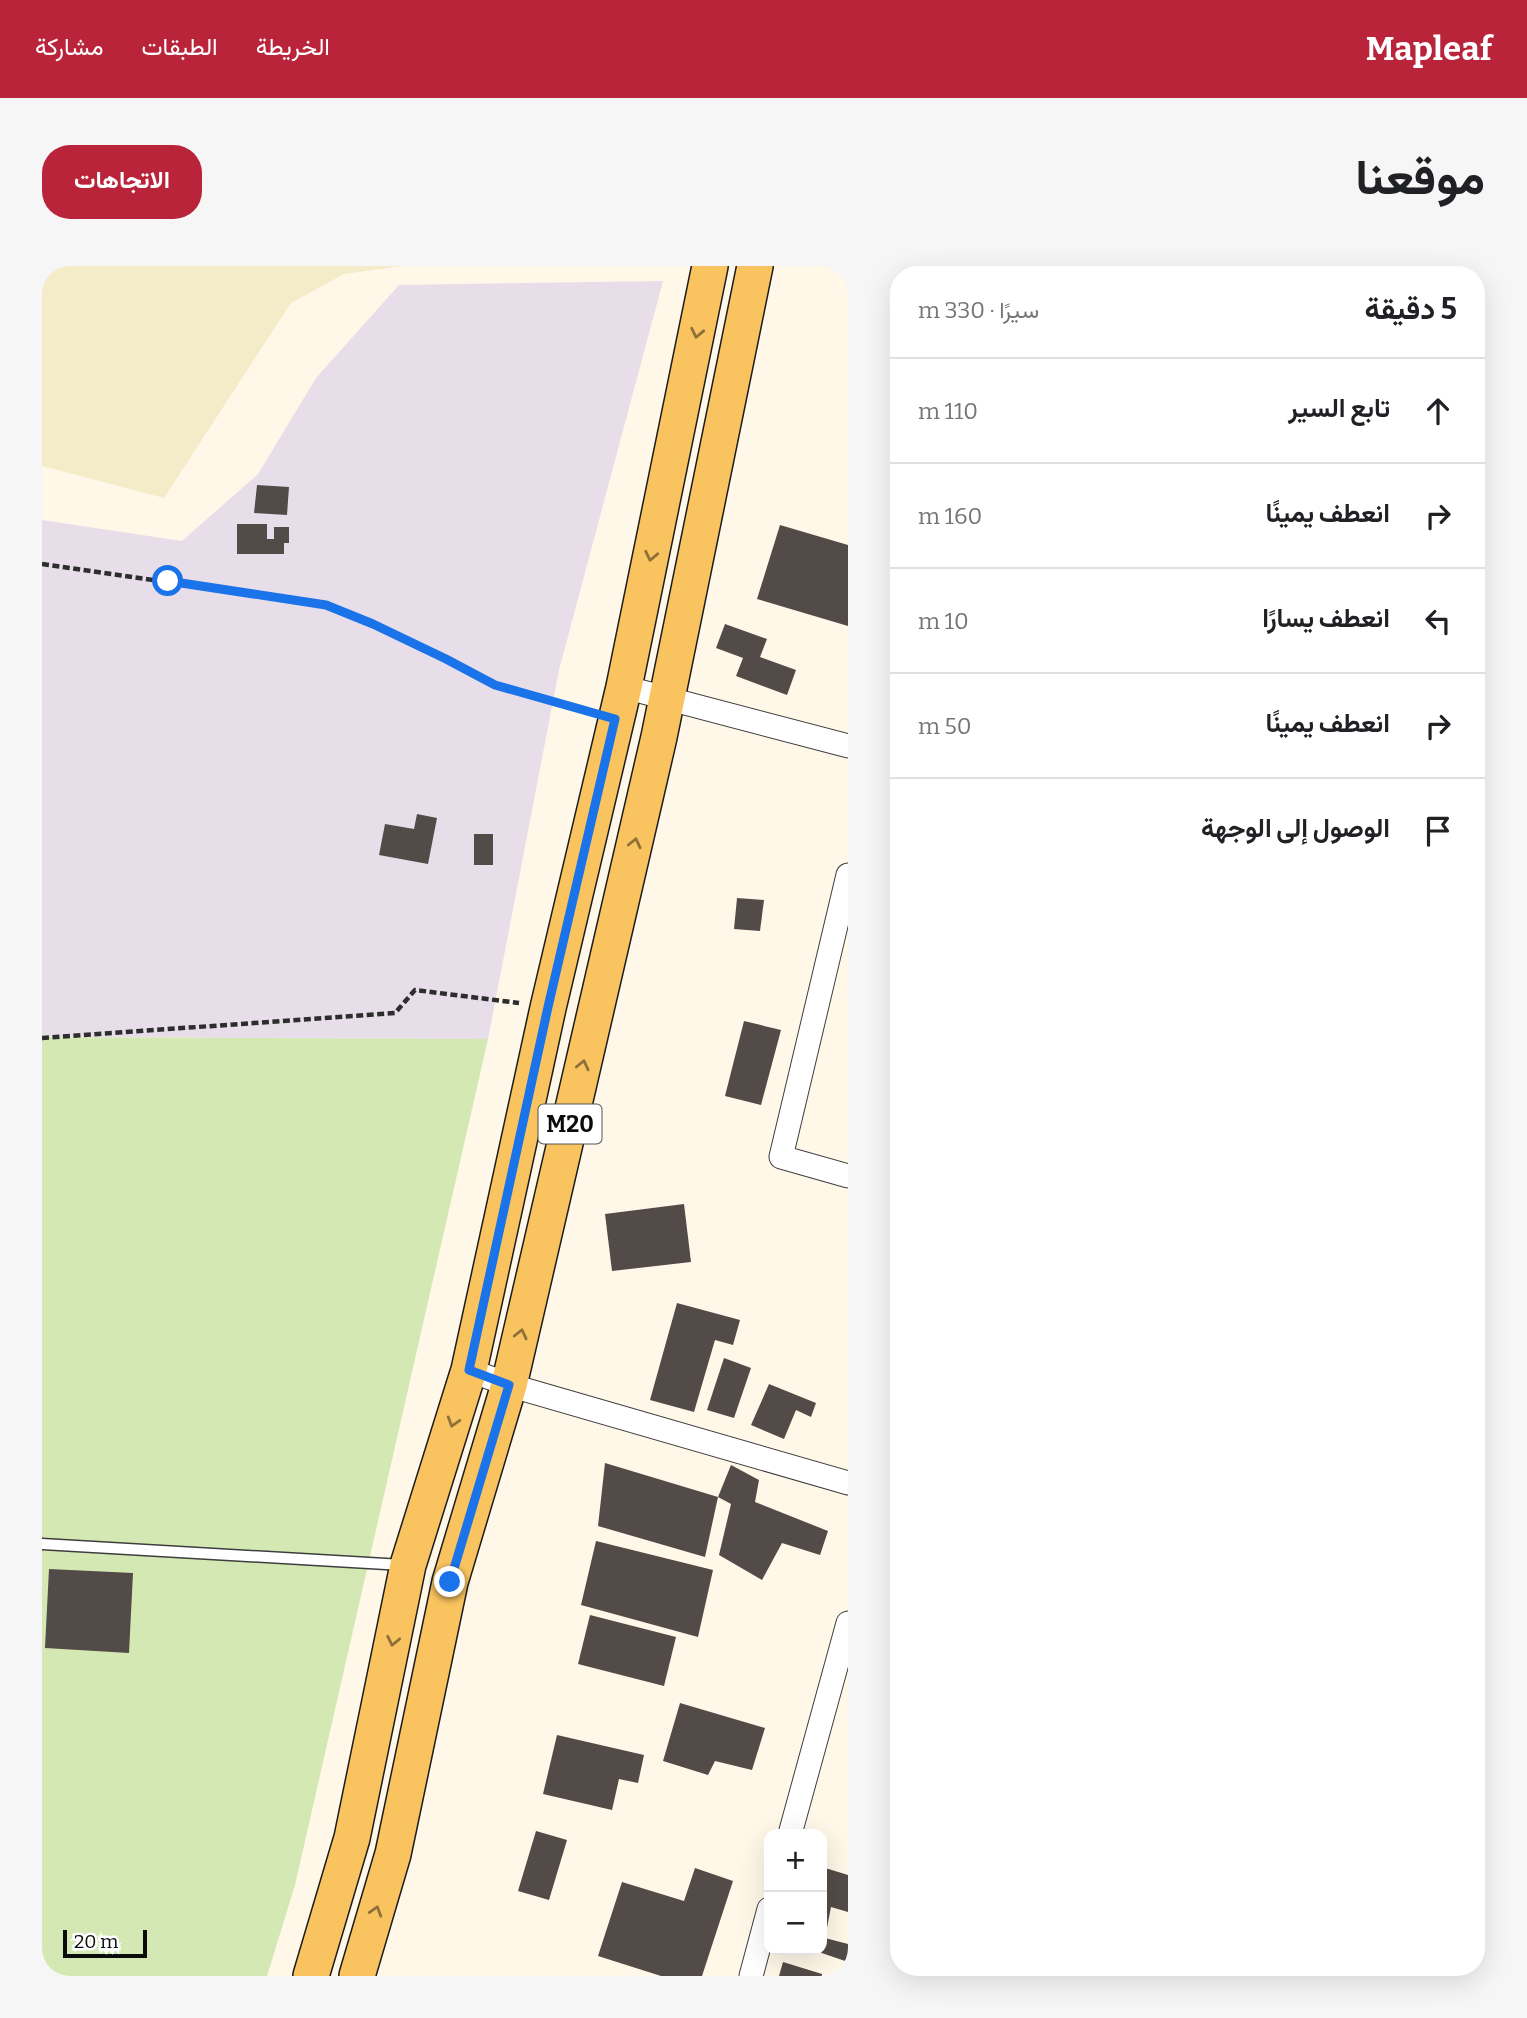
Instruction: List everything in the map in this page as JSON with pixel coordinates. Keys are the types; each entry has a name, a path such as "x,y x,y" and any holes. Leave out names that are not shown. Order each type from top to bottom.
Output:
{"main road":[{"name":"M20","path":"311,1976 352,1838 408,1565 469,1370 548,1007 620,703 710,266"},
{"name":"M20","path":"357,1976 393,1854 450,1582 509,1385 667,698 755,266"}],"street":[{"path":"620,703 667,698 848,746"},
{"path":"848,875 781,1157 848,1176"},
{"path":"469,1370 509,1385 848,1483"},
{"path":"791,1829 848,1623"},
{"path":"751,1976 764,1928"}],"lane":[{"path":"42,1544 408,1565"}],"path":[{"path":"42,564 326,605 373,624 495,685 620,703"},
{"path":"42,1038 395,1013 415,990 548,1007"}],"shaded area":[{"path":"42,266 402,266 344,274 291,303 164,498 42,466"},
{"path":"663,281 559,670 488,1039 42,1037 42,520 182,541 258,474 316,378 399,285"}],"green space":[{"path":"42,1037 488,1039 295,1885 267,1976 42,1976"}],"building":[{"path":"257,485 289,487 287,515 254,513"},
{"path":"237,524 267,524 267,539 274,539 274,527 289,527 289,543 284,543 284,554 237,554"},
{"path":"780,525 848,545 848,626 757,599"},
{"path":"725,624 767,639 760,657 796,670 787,695 736,676 743,658 716,648"},
{"path":"417,814 437,818 428,864 379,855 385,824 414,829"},
{"path":"474,834 493,834 493,865 474,865"},
{"path":"737,898 764,900 760,931 734,929"},
{"path":"744,1021 781,1030 761,1105 725,1096"},
{"path":"684,1204 691,1262 612,1271 605,1214"},
{"path":"677,1303 740,1320 733,1345 715,1340 694,1412 650,1400"},
{"path":"724,1358 751,1368 734,1418 707,1410"},
{"path":"769,1384 816,1403 811,1417 796,1410 784,1439 751,1425"},
{"path":"605,1463 718,1497 705,1557 598,1526"},
{"path":"731,1465 759,1480 755,1502 828,1531 820,1555 782,1543 762,1580 719,1555 731,1504 718,1497"},
{"path":"596,1541 713,1570 698,1637 581,1605"},
{"path":"49,1569 133,1573 129,1653 45,1648"},
{"path":"590,1615 676,1637 664,1686 578,1664"},
{"path":"680,1703 765,1728 752,1770 715,1761 708,1775 663,1761"},
{"path":"557,1735 644,1755 638,1783 619,1779 612,1810 543,1794"},
{"path":"536,1831 567,1840 549,1900 518,1891"},
{"path":"695,1868 733,1881 702,1976 661,1976 598,1956 622,1882 684,1901"},
{"path":"827,1869 848,1875 848,1912 831,1907 827,1928"},
{"path":"827,1939 848,1944 848,1962 827,1955"},
{"path":"783,1962 822,1974 822,1976 779,1976"}],"route":[{"path":"168,581 326,605 373,624 495,685 615,719 548,1007 469,1370 509,1385 450,1582"}]}
